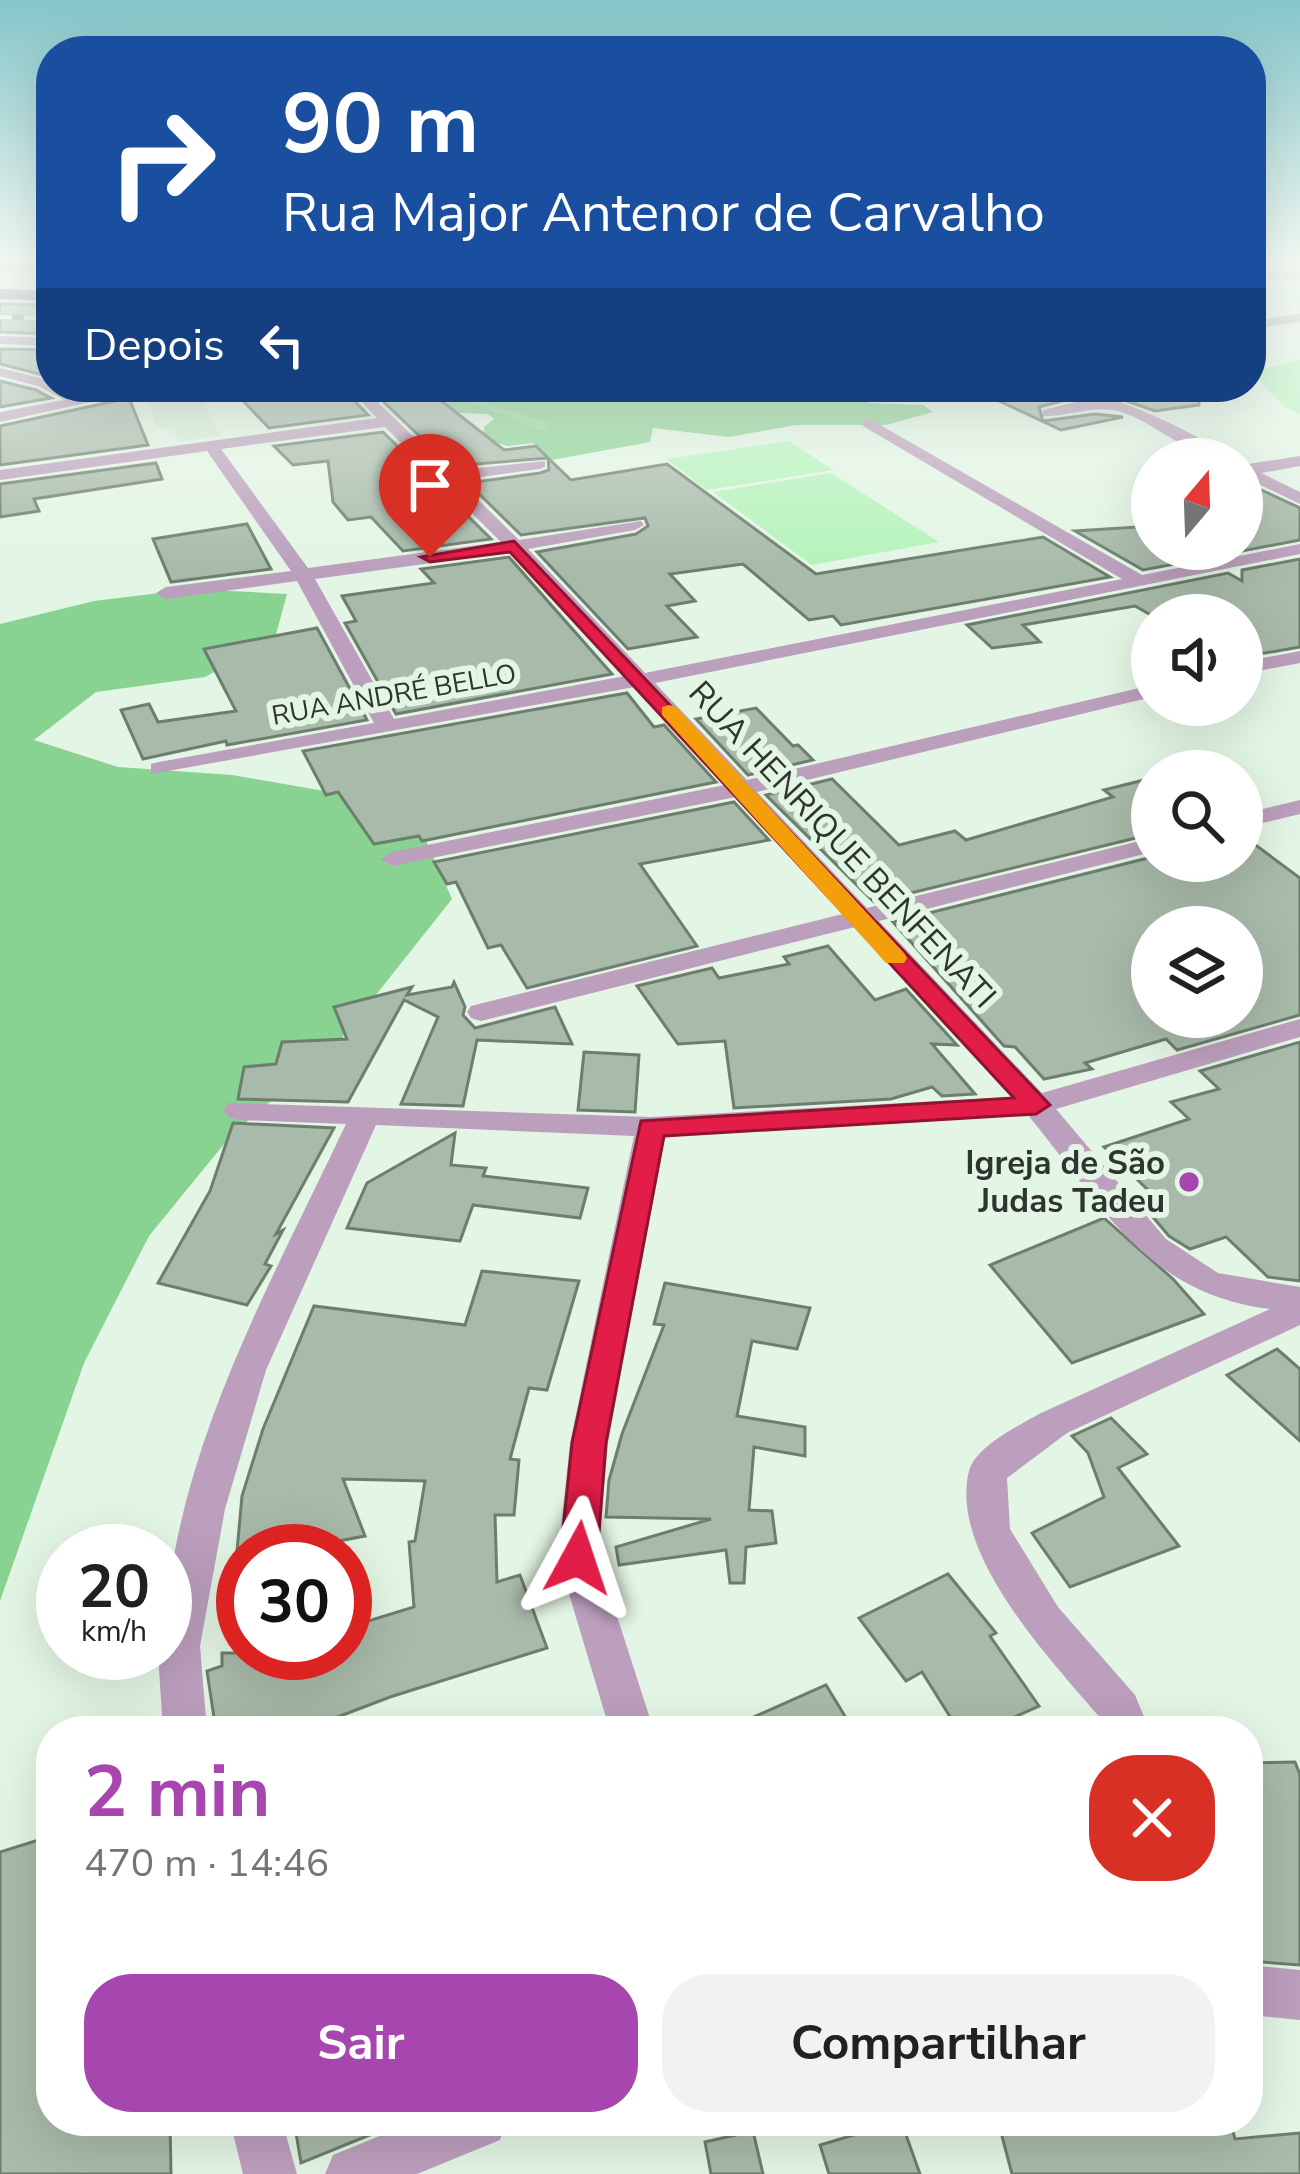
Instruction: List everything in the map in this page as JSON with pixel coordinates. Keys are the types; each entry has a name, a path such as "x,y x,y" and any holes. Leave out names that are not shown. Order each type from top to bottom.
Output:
{"street":[{"path":"0,372 36,381"},
{"path":"0,417 66,402"},
{"name":"RUA HENRIQUE BENFENATI","path":"367,402 514,546 1036,1105 1154,1247 1174,1264 1234,1292 1300,1300"},
{"path":"1048,413 1093,402 1130,410 1183,438"},
{"path":"0,475 385,422"},
{"path":"868,423 1135,578"},
{"path":"211,446 302,574 387,727"},
{"path":"1263,467 1300,461"},
{"path":"442,477 539,464"},
{"path":"1263,480 1300,499"},
{"path":"166,593 514,546 635,524"},
{"name":"RUA ANDRÉ BELLO","path":"158,769 640,680 1135,578 1300,549"},
{"path":"1263,664 1300,657"},
{"path":"392,859 740,789 1131,696"},
{"path":"1263,816 1300,807"},
{"path":"481,1012 1131,849"},
{"path":"239,1110 651,1127 1036,1105 1300,1028"},
{"path":"184,1716 179,1646 206,1509 248,1370 364,1118"},
{"path":"627,1716 578,1558 589,1443 651,1127"},
{"path":"1123,1716 1043,1620 990,1531 988,1472 1022,1442 1054,1423 1300,1310"},
{"path":"1263,1991 1300,1994"},
{"path":"260,2136 270,2174"},
{"path":"352,2174 444,2136"}],"shaded area":[{"path":"147,402 203,402 221,436 178,442 173,430 157,427"}],"green space":[{"path":"1300,364 1300,414 1285,407 1266,387 1266,368"},
{"path":"450,402 867,402 923,405 933,412 886,425 796,425 729,437 653,428 650,442 552,460 533,443 507,446 483,439 484,427 494,419 488,414 433,412 422,407"},
{"path":"789,441 833,470 707,490 666,459"},
{"path":"831,473 939,542 812,565 713,492"},
{"path":"192,589 287,594 275,638 205,677 96,692 34,740 118,767 232,775 336,793 424,836 452,899 333,1049 233,1133 149,1236 84,1363 0,1601 0,624 94,601"}],"building":[{"path":"2,364 36,364 36,373"},
{"path":"0,381 36,390 36,401 0,407"},
{"path":"111,402 131,402 148,445 0,465 0,426"},
{"path":"244,402 356,402 368,415 269,428"},
{"path":"384,402 443,402 504,450 536,446 548,458 451,466"},
{"path":"1001,402 1058,402 1039,407 1043,421 1095,414 1123,417 1061,430"},
{"path":"1130,402 1199,402 1199,405 1155,411"},
{"path":"383,432 491,539 403,551 371,517 348,520 333,502 328,461 293,465 274,446"},
{"path":"548,458 571,480 667,464 816,574 1043,537 1110,577 841,625 833,616 809,620 743,564 670,574 695,601 667,606 697,637 628,649 537,552 636,534 648,526 645,518 521,535 468,483 540,473 549,470"},
{"path":"156,463 162,479 34,499 39,511 0,517 0,484"},
{"path":"1263,491 1300,508 1300,540 1263,547"},
{"path":"247,524 271,569 171,582 153,539"},
{"path":"1131,527 1131,563 1075,531"},
{"path":"509,557 612,674 396,714 345,623 356,621 342,596 434,583 421,569"},
{"path":"1300,559 1300,647 1263,653 1263,594 1131,594 1131,607 1023,625 1040,642 992,648 967,625 1228,573 1242,581 1242,570 1263,570 1263,566"},
{"path":"317,628 367,720 143,759 121,710 149,704 158,722 236,711 204,649"},
{"path":"627,693 654,727 664,725 716,782 422,841 419,836 374,844 338,792 326,795 303,751"},
{"path":"756,708 813,760 748,775 696,719"},
{"path":"832,779 899,845 955,831 966,840 1113,797 1104,790 1131,783 1131,839 874,902 766,795"},
{"path":"734,802 769,840 640,864 697,946 527,988 501,945 488,948 456,882 447,884 434,862"},
{"path":"1263,851 1300,878 1300,1015 1263,1026 1263,906 1131,906 1131,1038 1219,1038 1177,1050 1166,1039 1085,1063 1092,1069 1044,1079 1015,1047 1004,1046 893,922 1131,862 1131,882 1263,882"},
{"path":"828,946 875,1000 906,989 957,1045 932,1044 975,1094 942,1096 932,1087 891,1099 734,1108 725,1041 678,1044 637,986 712,968 719,978 789,964 784,957"},
{"path":"454,982 465,1007 463,1015 475,1028 555,1007 572,1044 477,1040 463,1106 401,1104 438,1017 404,1000 348,1102 238,1099 244,1067 276,1064 282,1042 347,1039 334,1007 412,987 407,995 452,987"},
{"path":"1300,1042 1300,1281 1268,1277 1226,1237 1190,1249 1169,1236 1141,1203 1155,1197 1104,1147 1189,1119 1171,1102 1219,1089 1200,1071"},
{"path":"584,1052 639,1055 635,1112 578,1110"},
{"path":"233,1123 334,1128 276,1234 283,1230 265,1264 271,1266 247,1305 158,1283 210,1191"},
{"path":"455,1133 451,1165 486,1168 483,1176 588,1188 580,1218 473,1205 460,1241 347,1228 367,1183"},
{"path":"1104,1218 1173,1279 1204,1314 1072,1363 990,1265"},
{"path":"482,1271 579,1281 547,1390 529,1388 510,1459 519,1460 514,1515 495,1515 497,1582 520,1575 547,1648 340,1716 214,1716 207,1671 216,1668 216,1680 372,1680 372,1620 414,1607 409,1542 415,1541 425,1481 343,1479 360,1524 239,1524 242,1496 263,1429 314,1306 465,1325"},
{"path":"665,1283 810,1308 797,1349 752,1341 737,1416 805,1427 805,1456 754,1447 749,1510 772,1511 776,1543 746,1547 744,1583 730,1583 726,1550 619,1565 616,1547 711,1519 606,1517 609,1480 622,1434 664,1325 654,1324"},
{"path":"1277,1349 1300,1369 1300,1441 1227,1375"},
{"path":"1111,1418 1147,1454 1118,1468 1179,1546 1070,1587 1032,1533 1104,1497 1088,1453 1072,1436"},
{"path":"948,1574 996,1633 990,1636 1039,1706 1017,1716 950,1716 922,1672 906,1681 859,1618"},
{"path":"826,1685 845,1716 756,1716"},
{"path":"1295,1762 1300,1775 1300,1965 1263,1962 1263,1763"},
{"path":"36,1841 36,2136 170,2136 171,2174 0,2174 0,1852"},
{"path":"1300,2133 1300,2174 1012,2174 1002,2136 1235,2139"},
{"path":"296,2136 367,2136 301,2163"},
{"path":"754,2136 763,2174 711,2174 705,2142"},
{"path":"850,2136 906,2136 920,2174 829,2174 820,2145"}],"waterway":[{"path":"478,402 521,418"},
{"path":"517,417 521,418"},
{"path":"521,418 544,427"},
{"path":"521,418 525,420"}],"slow traffic":[{"path":"669,711 895,958"}],"place":[{"name":"Igreja de São Judas Tadeu","path":"1189,1182"}],"route":[{"path":"430,557 514,546 1036,1105 651,1127 589,1443 578,1558"}]}
